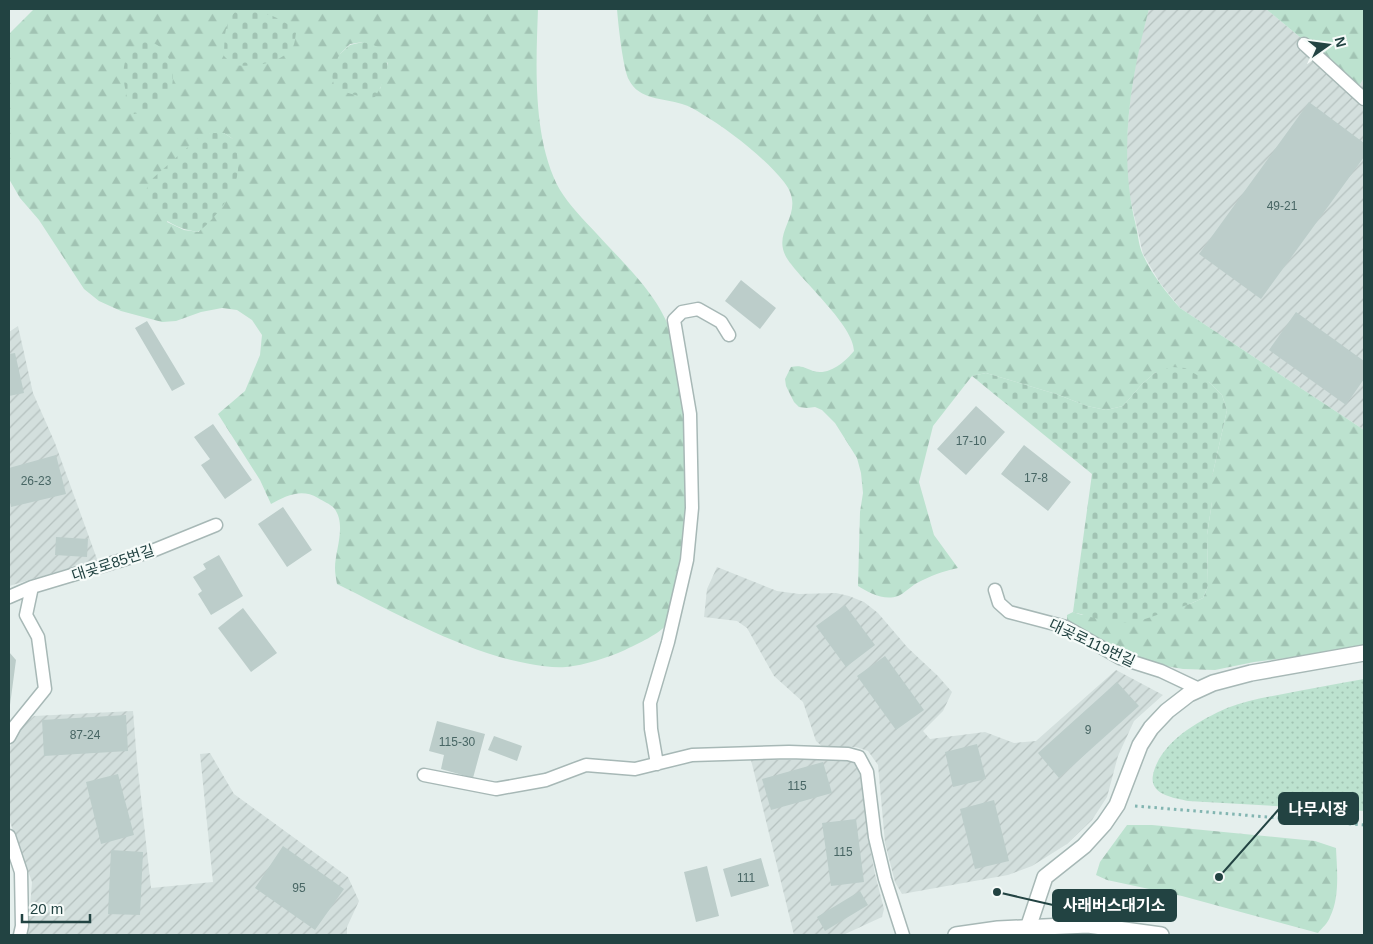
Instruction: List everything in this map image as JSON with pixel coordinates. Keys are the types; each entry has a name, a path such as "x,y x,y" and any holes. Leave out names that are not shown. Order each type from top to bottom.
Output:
{"street":[{"path":"1028,928 1045,877 1094,836 1117,805 1140,745 1167,711 1199,688 1221,680 1364,652"},
{"path":"956,935 998,929 1088,924 1161,935"}],"lane":[{"path":"1304,44 1364,99"},
{"path":"657,764 651,729 650,703 668,642 687,560 692,508 690,414 674,320 682,312 698,309 721,322 729,335"},
{"name":"대곶로85번길","path":"9,597 32,588 152,551 216,525"},
{"path":"9,736 45,689 38,637 26,615 32,588"},
{"name":"대곶로119번길","path":"995,590 999,603 1009,612 1066,628 1120,658 1161,671 1199,688"},
{"path":"424,775 496,789 546,780 586,766 636,769 692,755 789,752 848,754 859,757 867,772 875,837 885,878 903,935"},
{"path":"9,836 21,872 22,926 20,935"}],"path":[{"path":"1117,805 1364,825"}],"shaded area":[{"path":"1149,9 1266,9 1359,86 1364,78 1364,430 1180,308 1160,283 1143,254 1127,184 1126,150 1130,101 1138,48"},
{"path":"18,326 33,393 55,443 97,559 94,564 63,570 9,586 9,332"},
{"path":"717,567 777,591 799,594 836,593 849,596 864,602 878,613 908,648 952,692 943,711 923,731 930,739 985,732 1014,743 1036,741 1116,670 1163,695 1134,721 1118,756 1107,797 1092,820 1067,844 1032,866 1008,875 902,894 895,882 885,843 878,765 868,751 856,747 824,748 816,741 803,702 774,676 747,628 737,621 704,617 707,589"},
{"path":"133,711 151,888 213,882 200,754 210,753 234,794 348,877 359,901 347,927 347,935 28,935 32,882 10,822 9,749 17,732 34,716"},
{"path":"751,760 845,760 854,763 859,770 861,779 869,841 884,909 882,917 843,935 794,935"}],"green space":[{"path":"34,9 538,9 538,102 544,148 551,170 560,190 568,201 648,291 664,316 676,349 685,410 687,520 682,559 668,623 642,642 603,658 581,665 566,667 544,666 505,659 456,642 337,584 335,561 340,522 334,508 312,495 300,493 271,504 260,480 218,414 245,391 260,355 262,335 252,320 237,310 222,308 201,312 176,321 162,322 121,311 99,301 84,289 39,220 20,198 9,179 9,34","holes":["363,42 388,63 380,89 340,54 350,44","210,133 224,133 233,139 199,232 184,230 167,222"]},
{"path":"617,9 1149,9 1136,63 1127,144 1131,199 1142,252 1155,276 1180,308 1364,430 1364,646 1336,652 1254,662 1215,670 1183,669 1148,663 1121,653 1067,621 1067,615 1073,612 1082,615 1190,604 1203,598 1208,586 1207,535 1212,502 1212,477 1227,410 1222,395 1209,382 1156,372 1142,384 1123,406 1106,410 1087,406 1056,394 986,373 972,376 933,426 919,482 934,535 958,568 927,578 915,584 901,595 893,597 877,596 858,586 860,512 863,493 857,458 835,423 822,410 815,407 799,407 794,402 786,386 785,379 791,367 825,372 836,367 854,351 852,341 846,329 827,304 795,269 783,250 782,240 791,213 791,193 784,182 767,164 724,128 690,107 645,95 633,87 625,67"},
{"path":"1266,9 1364,9 1364,78 1359,86"},
{"path":"237,10 270,15 284,22 296,33 293,47 287,54 265,64 233,65 224,56 225,37 229,20"},
{"path":"142,42 152,42 166,53 170,60 173,77 169,93 162,103 151,109 134,114 125,90 125,63 127,55"},
{"path":"363,42 380,48 386,57 386,75 375,97 365,98 335,89 332,77 334,64 340,54 350,45"},
{"path":"210,133 224,133 233,139 238,158 237,178 224,204 205,227 198,232 190,231 171,223 148,206 145,192 152,179 197,139"},
{"path":"1172,367 1185,368 1209,382 1222,395 1227,410 1212,477 1212,502 1207,535 1208,586 1203,598 1136,622 1112,623 1073,612 1092,474 972,376 986,373 1056,394 1087,406 1106,410 1123,406 1142,384 1156,372"},
{"path":"1364,679 1364,811 1188,801 1164,794 1155,787 1153,775 1163,752 1182,734 1204,719 1227,708 1259,699"},
{"path":"1127,825 1152,825 1315,841 1336,848 1337,892 1329,919 1318,933 1182,896 1107,880 1096,875 1100,862"}],"building":[{"path":"1309,102 1364,143 1364,157 1261,299 1199,254"},
{"path":"741,280 776,308 760,329 725,301"},
{"path":"1296,312 1364,361 1364,379 1346,405 1269,350"},
{"path":"147,321 185,384 172,391 135,328"},
{"path":"15,353 24,393 9,396 9,354"},
{"path":"976,406 1005,432 966,475 937,449"},
{"path":"213,424 252,480 225,499 201,465 210,459 194,437"},
{"path":"1024,445 1071,482 1048,511 1001,474"},
{"path":"56,455 66,494 11,507 9,468"},
{"path":"283,507 312,550 287,567 258,524"},
{"path":"56,537 88,539 87,557 55,555"},
{"path":"219,555 243,596 211,615 198,594 202,591 193,577 206,569 203,564"},
{"path":"845,605 875,645 846,667 816,626"},
{"path":"243,608 277,653 251,672 218,628"},
{"path":"9,652 16,660 10,705 9,705"},
{"path":"885,656 924,710 896,730 857,676"},
{"path":"1117,682 1139,706 1059,778 1038,753"},
{"path":"126,715 128,751 44,756 42,720"},
{"path":"437,721 485,734 473,778 441,769 444,755 429,751"},
{"path":"494,736 522,746 517,761 488,750"},
{"path":"977,744 986,779 953,787 945,752"},
{"path":"823,762 832,793 771,810 762,779"},
{"path":"118,774 134,835 101,844 86,782"},
{"path":"994,800 1009,861 975,869 960,809"},
{"path":"856,819 864,882 831,886 822,823"},
{"path":"283,846 344,889 315,930 255,888"},
{"path":"111,850 143,852 140,915 108,914"},
{"path":"761,858 769,886 731,897 723,869"},
{"path":"707,866 719,916 696,922 684,872"},
{"path":"860,891 868,905 825,931 817,917"}],"place":[{"name":"나무시장","path":"1219,877"},
{"name":"사래버스대기소","path":"997,892"}]}
